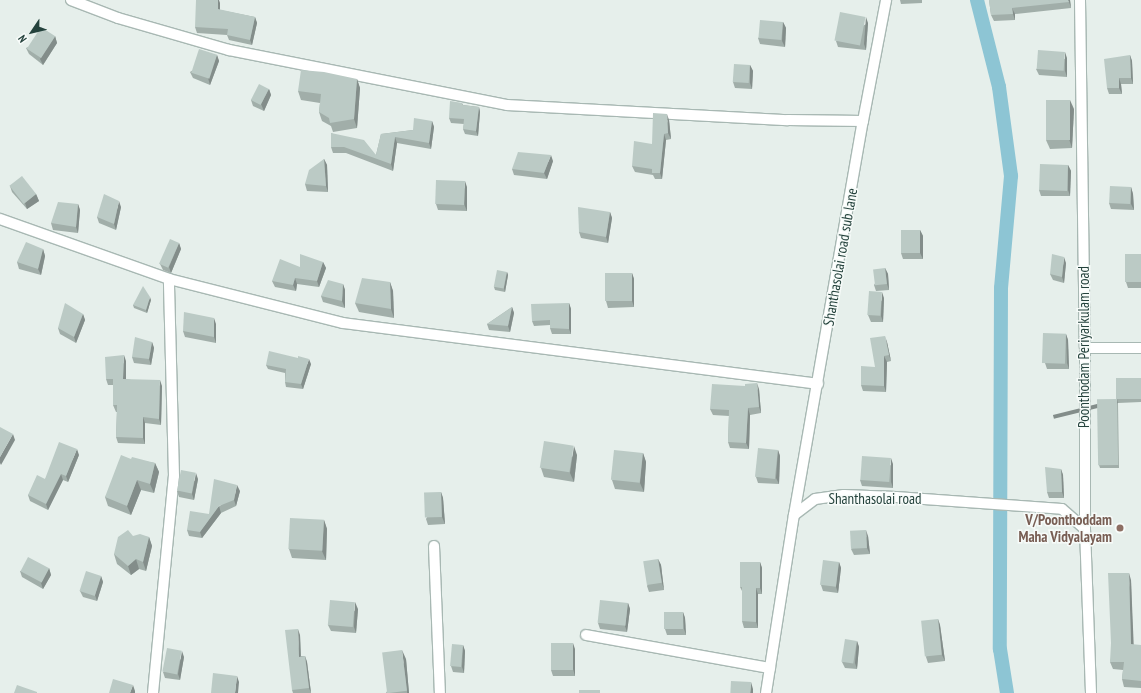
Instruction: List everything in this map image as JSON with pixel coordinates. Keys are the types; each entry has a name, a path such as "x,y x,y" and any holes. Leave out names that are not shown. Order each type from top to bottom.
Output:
{"street":[{"path":"70,0 118,18 229,50 507,105 788,120 863,121"},
{"name":"Shanthasolai road sub lane","path":"794,515 863,121 886,0"},
{"name":"Poonthodam Periyarkulam road","path":"1080,0 1085,348 1085,529 1091,693"},
{"path":"0,220 169,279 343,323 818,384"},
{"path":"153,693 174,476 169,279"},
{"path":"1085,348 1141,348"},
{"name":"Shanthasolai road","path":"794,515 815,499 844,496 947,500 1062,509 1085,529"},
{"path":"766,693 794,515"},
{"path":"434,546 440,693"},
{"path":"586,635 770,668"}],"building":[{"path":"196,0 218,0 218,9 255,17 250,40 227,35 228,29 195,27"},
{"path":"989,0 1068,0 1069,2 1012,8 1013,14 991,15"},
{"path":"840,12 866,17 860,45 834,40"},
{"path":"760,20 783,22 781,40 758,38"},
{"path":"41,27 55,36 41,58 27,49"},
{"path":"199,49 217,55 209,79 191,73"},
{"path":"1038,50 1065,52 1064,71 1037,69"},
{"path":"1130,55 1131,78 1119,78 1119,88 1107,88 1104,59"},
{"path":"734,64 750,65 749,83 733,82"},
{"path":"301,70 324,72 357,79 354,119 330,123 329,118 319,112 321,94 298,91"},
{"path":"259,84 269,89 261,105 251,100"},
{"path":"1046,100 1070,100 1070,140 1046,140"},
{"path":"450,101 462,103 462,105 479,107 476,131 463,129 464,119 449,118"},
{"path":"653,113 667,114 668,133 664,134 660,173 652,173 652,169 632,166 634,141 652,144"},
{"path":"414,118 432,121 429,143 395,137 391,164 344,147 331,147 331,133 364,140 376,155 381,134 413,130"},
{"path":"518,152 551,155 544,173 512,169"},
{"path":"324,159 326,186 305,184 309,170"},
{"path":"1040,164 1068,165 1067,191 1039,190"},
{"path":"22,176 36,194 24,204 9,186"},
{"path":"436,180 465,181 464,205 435,204"},
{"path":"1110,186 1131,187 1130,204 1109,203"},
{"path":"104,194 119,201 114,224 97,217"},
{"path":"58,202 78,204 76,227 51,223"},
{"path":"578,207 610,212 606,237 579,232"},
{"path":"901,230 920,230 920,253 901,253"},
{"path":"170,239 179,243 168,268 159,264"},
{"path":"26,242 43,249 38,269 17,262"},
{"path":"300,254 323,262 317,281 295,278 293,285 272,281 280,259 300,267"},
{"path":"1052,254 1064,257 1062,277 1050,274"},
{"path":"1125,254 1141,254 1141,282 1125,282"},
{"path":"885,268 887,284 875,285 873,269"},
{"path":"497,270 507,272 504,289 494,287"},
{"path":"605,273 632,273 632,301 605,301"},
{"path":"362,278 390,282 391,309 355,303"},
{"path":"328,280 343,284 342,301 321,296"},
{"path":"143,286 150,297 146,310 133,305"},
{"path":"869,291 882,292 880,316 867,315"},
{"path":"65,303 83,314 74,337 58,328"},
{"path":"569,303 569,329 550,328 550,320 532,321 531,304"},
{"path":"512,307 508,326 487,324"},
{"path":"184,312 214,318 214,337 183,331"},
{"path":"1043,333 1066,334 1065,364 1042,363"},
{"path":"885,336 889,355 884,356 884,386 861,385 861,366 875,367 870,338"},
{"path":"135,337 152,342 149,359 132,357"},
{"path":"269,351 309,359 301,384 285,382 286,369 266,365"},
{"path":"124,355 123,379 160,380 159,419 143,417 143,438 116,437 117,405 113,405 113,379 106,379 105,357"},
{"path":"1116,378 1141,378 1141,399 1116,399"},
{"path":"757,383 759,407 748,408 746,443 728,442 729,410 710,409 712,384 745,386 745,384"},
{"path":"1097,399 1117,399 1118,465 1098,465"},
{"path":"0,427 13,434 0,457"},
{"path":"544,441 574,446 569,472 540,468"},
{"path":"59,442 77,449 66,476 61,474 46,504 28,495 37,475 45,479"},
{"path":"758,448 778,450 775,479 755,477"},
{"path":"614,450 643,453 640,483 611,480"},
{"path":"121,455 131,459 132,457 155,463 150,484 137,480 127,506 105,497"},
{"path":"862,456 891,458 889,482 860,480"},
{"path":"1045,467 1061,469 1062,492 1047,492"},
{"path":"181,470 196,473 192,493 177,491"},
{"path":"214,479 237,485 234,500 219,506 200,532 187,530 190,511 209,514"},
{"path":"441,492 442,517 425,518 424,493"},
{"path":"290,518 324,520 322,551 288,549"},
{"path":"128,530 133,536 140,534 149,537 143,562 136,559 128,566 114,554 118,537"},
{"path":"866,530 867,548 851,549 850,531"},
{"path":"28,557 49,568 42,582 20,571"},
{"path":"658,559 662,583 647,585 643,561"},
{"path":"823,560 839,562 836,587 820,585"},
{"path":"740,562 760,562 760,588 756,588 756,622 742,621"},
{"path":"86,571 101,576 95,596 80,591"},
{"path":"1108,573 1129,573 1131,644 1141,645 1141,681 1122,679 1124,662 1110,662 1111,643"},
{"path":"330,600 355,602 353,627 328,625"},
{"path":"600,600 628,603 625,626 598,623"},
{"path":"664,612 683,612 683,629 664,629"},
{"path":"938,619 942,655 925,657 921,621"},
{"path":"298,629 299,657 305,656 309,688 292,690 285,630"},
{"path":"845,639 857,641 853,664 841,662"},
{"path":"551,643 573,643 573,670 551,670"},
{"path":"452,644 463,645 461,667 450,666"},
{"path":"167,648 182,651 177,674 162,672"},
{"path":"402,650 407,691 387,693 382,652"},
{"path":"213,673 237,676 235,693 211,693"},
{"path":"113,679 133,685 130,693 109,693"},
{"path":"731,681 751,682 750,693 730,693"},
{"path":"17,685 37,692 37,693 14,693"},
{"path":"579,690 600,690 600,693 579,693"}],"waterway":[{"path":"977,0 999,87 1011,176 1001,288 1000,649 1007,693"}],"place":[{"name":"V/Poonthoddam Maha Vidyalayam","path":"1120,528"}]}
